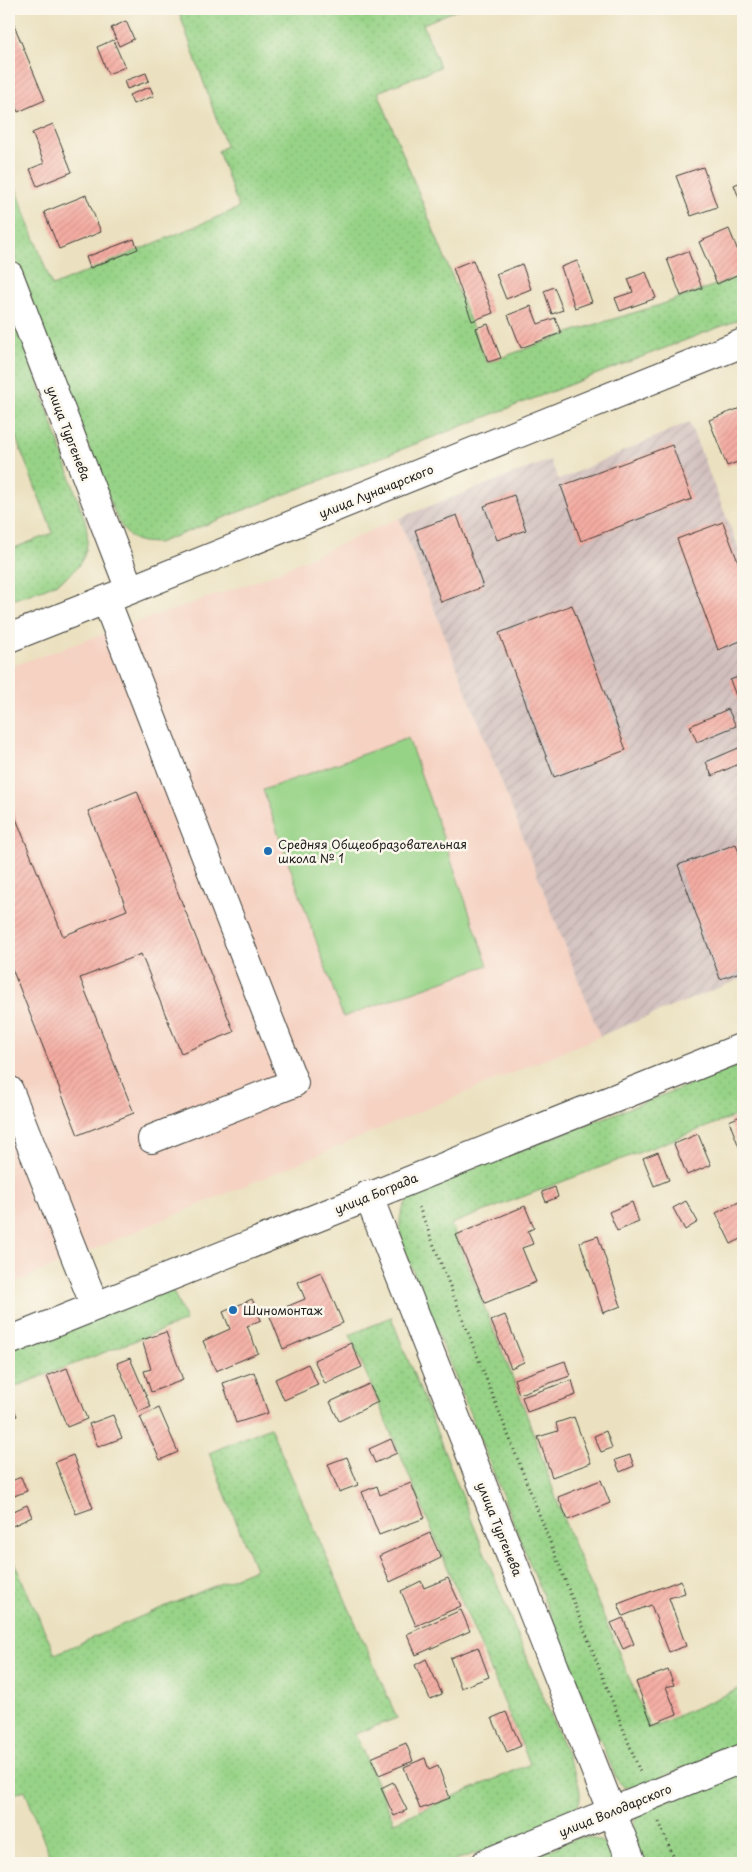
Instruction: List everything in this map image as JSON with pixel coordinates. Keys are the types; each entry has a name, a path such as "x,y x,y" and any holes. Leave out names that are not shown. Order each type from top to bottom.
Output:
{"street":[{"name":"улица Тургенева","path":"9,275 118,595 294,1083 152,1139"},
{"name":"улица Луначарского","path":"9,638 743,343"},
{"name":"улица Бограда","path":"9,1341 743,1047"},
{"path":"9,1090 94,1306"},
{"name":"улица Тургенева","path":"368,1196 632,1863"},
{"name":"улица Володарского","path":"486,1863 743,1758"}],"path":[{"path":"408,1180 676,1863"}],"shaded area":[{"path":"689,422 743,559 743,978 600,1036 399,518 550,460 559,480"},
{"name":"Средняя Общеобразовательная школа № 1","path":"399,518 600,1036 9,1285 9,667 262,579"}],"green space":[{"path":"178,9 459,9 423,24 440,67 378,92 487,363 577,330 660,305 743,275 743,318 158,543 134,539 126,533 118,521 9,243 9,169 52,286 239,208 218,151 226,146"},
{"path":"9,299 86,524 87,544 83,557 68,576 46,588 9,601 9,550 53,533 9,420"},
{"path":"408,738 488,965 343,1017 263,790"},
{"path":"743,1064 743,1113 451,1224 520,1396 565,1523 650,1728 743,1687 743,1743 636,1788 624,1787 617,1780 606,1754 403,1246 400,1229 401,1214 407,1201 420,1189"},
{"path":"170,1284 186,1321 9,1389 9,1349"},
{"path":"391,1317 519,1639 576,1776 580,1797 576,1808 560,1823 448,1863 52,1863 25,1790 9,1796 9,1551 55,1654 255,1569 209,1453 270,1427 397,1718 355,1734 394,1822 530,1764 350,1335"},
{"path":"743,1768 743,1863 644,1863 633,1831 636,1818 640,1812"},
{"path":"585,1837 606,1845 617,1863 517,1863 577,1838"}],"building":[{"path":"126,21 134,39 119,46 111,28"},
{"path":"14,25 45,100 18,112 9,90 9,27"},
{"path":"113,40 125,67 108,74 97,47"},
{"path":"146,73 149,81 127,89 124,81"},
{"path":"150,87 154,96 133,104 129,95"},
{"path":"53,124 72,172 37,186 30,169 44,163 32,133"},
{"path":"703,167 717,207 691,216 676,176"},
{"path":"743,181 743,208 734,185"},
{"path":"86,195 101,232 59,249 44,212"},
{"path":"729,229 743,263 743,272 717,284 699,242"},
{"path":"134,239 138,249 90,268 86,257"},
{"path":"688,251 702,288 681,296 667,259"},
{"path":"473,260 493,313 472,321 453,268"},
{"path":"577,261 592,302 575,308 561,267"},
{"path":"522,264 531,289 506,299 496,274"},
{"path":"646,272 656,298 620,311 615,298 633,292 628,279"},
{"path":"554,287 563,310 552,314 544,291"},
{"path":"531,306 538,324 555,318 561,333 521,348 508,315"},
{"path":"488,324 501,358 488,362 476,328"},
{"path":"743,407 743,460 727,466 709,420"},
{"path":"672,445 692,499 581,541 561,486"},
{"path":"514,495 526,530 497,540 484,506"},
{"path":"457,515 483,587 441,602 415,530"},
{"path":"723,522 743,575 743,640 718,650 677,539"},
{"path":"572,605 626,750 554,777 499,633"},
{"path":"743,675 743,714 730,680"},
{"path":"728,709 736,726 697,742 690,726"},
{"path":"743,746 743,762 712,776 706,762"},
{"path":"137,791 234,1032 181,1053 141,954 80,978 134,1113 78,1135 9,961 9,801 63,936 127,910 88,811"},
{"path":"736,844 743,864 743,971 720,979 678,865"},
{"path":"743,1115 743,1151 741,1152 729,1121"},
{"path":"698,1134 711,1165 687,1175 674,1144"},
{"path":"658,1152 669,1180 654,1186 643,1158"},
{"path":"555,1187 558,1197 546,1202 542,1192"},
{"path":"686,1201 698,1222 685,1230 673,1208"},
{"path":"632,1202 639,1222 617,1231 609,1212"},
{"path":"739,1202 743,1210 743,1238 731,1244 716,1213"},
{"path":"525,1206 534,1228 528,1231 533,1244 522,1248 536,1282 485,1303 456,1235"},
{"path":"598,1236 621,1306 603,1313 580,1242"},
{"path":"321,1272 343,1323 283,1349 269,1314 305,1299 298,1282"},
{"path":"252,1299 261,1320 247,1326 258,1353 216,1371 203,1341 230,1329 223,1312"},
{"path":"505,1315 524,1362 511,1368 491,1321"},
{"path":"166,1332 183,1380 151,1392 144,1371 151,1369 142,1340"},
{"path":"351,1343 362,1367 325,1384 314,1360"},
{"path":"130,1358 151,1407 138,1412 117,1363"},
{"path":"565,1361 570,1376 519,1394 514,1379"},
{"path":"308,1364 318,1385 284,1400 275,1379"},
{"path":"67,1368 87,1419 67,1427 47,1376"},
{"path":"254,1372 268,1413 236,1423 223,1383"},
{"path":"572,1380 576,1395 527,1412 522,1397"},
{"path":"369,1384 378,1402 339,1421 330,1402"},
{"path":"9,1397 17,1416 9,1420"},
{"path":"159,1408 178,1452 160,1460 140,1417"},
{"path":"113,1415 122,1438 98,1447 89,1424"},
{"path":"574,1417 591,1463 552,1477 538,1437 558,1431 556,1423"},
{"path":"606,1431 612,1448 601,1452 594,1436"},
{"path":"391,1439 397,1453 375,1463 369,1449"},
{"path":"73,1455 93,1508 76,1514 55,1462"},
{"path":"630,1455 634,1466 620,1472 615,1460"},
{"path":"347,1457 358,1485 339,1492 328,1464"},
{"path":"21,1477 27,1491 9,1498 9,1482"},
{"path":"601,1480 610,1503 568,1520 558,1497"},
{"path":"411,1483 425,1518 379,1535 362,1492 377,1486 380,1495"},
{"path":"27,1505 32,1517 10,1527 9,1513"},
{"path":"430,1533 441,1558 390,1582 379,1556"},
{"path":"448,1578 461,1606 416,1626 401,1591 421,1581 424,1588"},
{"path":"681,1580 685,1593 669,1598 686,1646 669,1652 651,1605 623,1616 618,1604"},
{"path":"461,1610 470,1631 416,1655 407,1634"},
{"path":"623,1618 634,1644 623,1649 611,1623"},
{"path":"478,1647 489,1677 461,1688 450,1658"},
{"path":"426,1659 442,1694 430,1699 415,1665"},
{"path":"668,1670 674,1685 666,1687 677,1714 652,1724 636,1682"},
{"path":"506,1712 521,1746 507,1752 492,1718"},
{"path":"406,1743 413,1761 379,1775 371,1758"},
{"path":"425,1758 429,1770 438,1766 450,1798 420,1809 404,1767"},
{"path":"393,1782 407,1810 394,1816 381,1788"}],"place":[{"name":"Средняя Общеобразовательная школа № 1","path":"268,851"},
{"name":"Шиномонтаж","path":"233,1310"}]}
